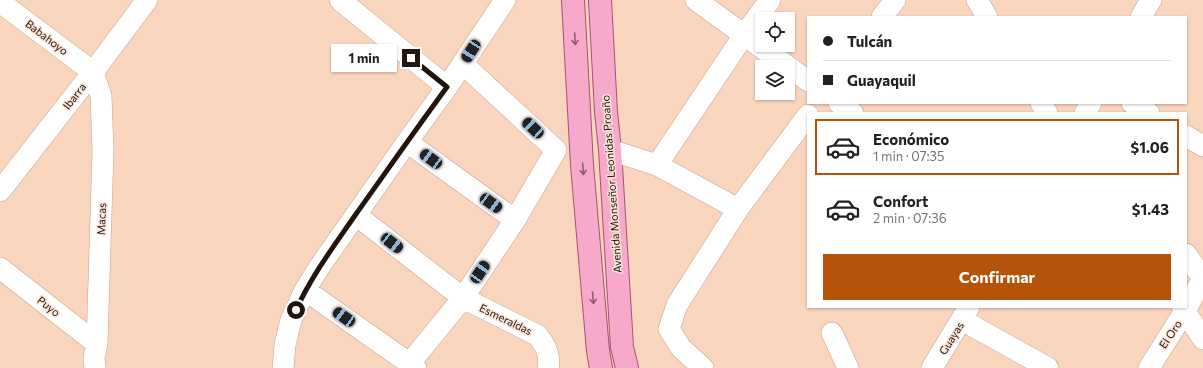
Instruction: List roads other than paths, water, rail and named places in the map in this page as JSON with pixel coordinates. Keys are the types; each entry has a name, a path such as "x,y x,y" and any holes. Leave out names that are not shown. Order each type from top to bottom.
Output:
{"main road":[{"path":"573,0 582,165 598,351 602,368"},
{"name":"Avenida Monseñor Leonidas Proaño","path":"600,0 622,347 627,368"}],"street":[{"name":"Ibarra","path":"0,191 147,0"},
{"path":"340,0 447,87"},
{"path":"283,368 285,345 291,320 305,290 320,266 463,64 505,0"},
{"path":"696,0 807,80"},
{"path":"657,165 744,35 770,0"},
{"path":"883,16 895,0"},
{"path":"977,0 986,16"},
{"path":"1142,16 1151,0"},
{"name":"Babahoyo","path":"0,2 93,72"},
{"path":"305,290 413,366 463,298 515,220 556,150 463,64"},
{"name":"Macas","path":"93,72 101,96 103,151 94,360"},
{"path":"840,104 852,112"},
{"path":"1134,104 1147,112"},
{"path":"703,368 681,348 670,329 677,305 738,209 807,117"},
{"path":"1187,137 1203,146"},
{"path":"407,142 515,220"},
{"path":"610,150 657,165 738,209"},
{"name":"Esmeraldas","path":"356,215 463,298 537,335 544,344 548,353 548,368"},
{"path":"1187,255 1203,279"},
{"name":"Puyo","path":"0,268 94,360"},
{"name":"El Oro","path":"1187,304 1203,279"},
{"path":"1184,309 1203,339"},
{"name":"El Oro","path":"1149,368 1184,309"},
{"path":"965,313 1048,368"},
{"name":"Guayas","path":"932,368 965,313"},
{"path":"832,332 848,368"}]}
